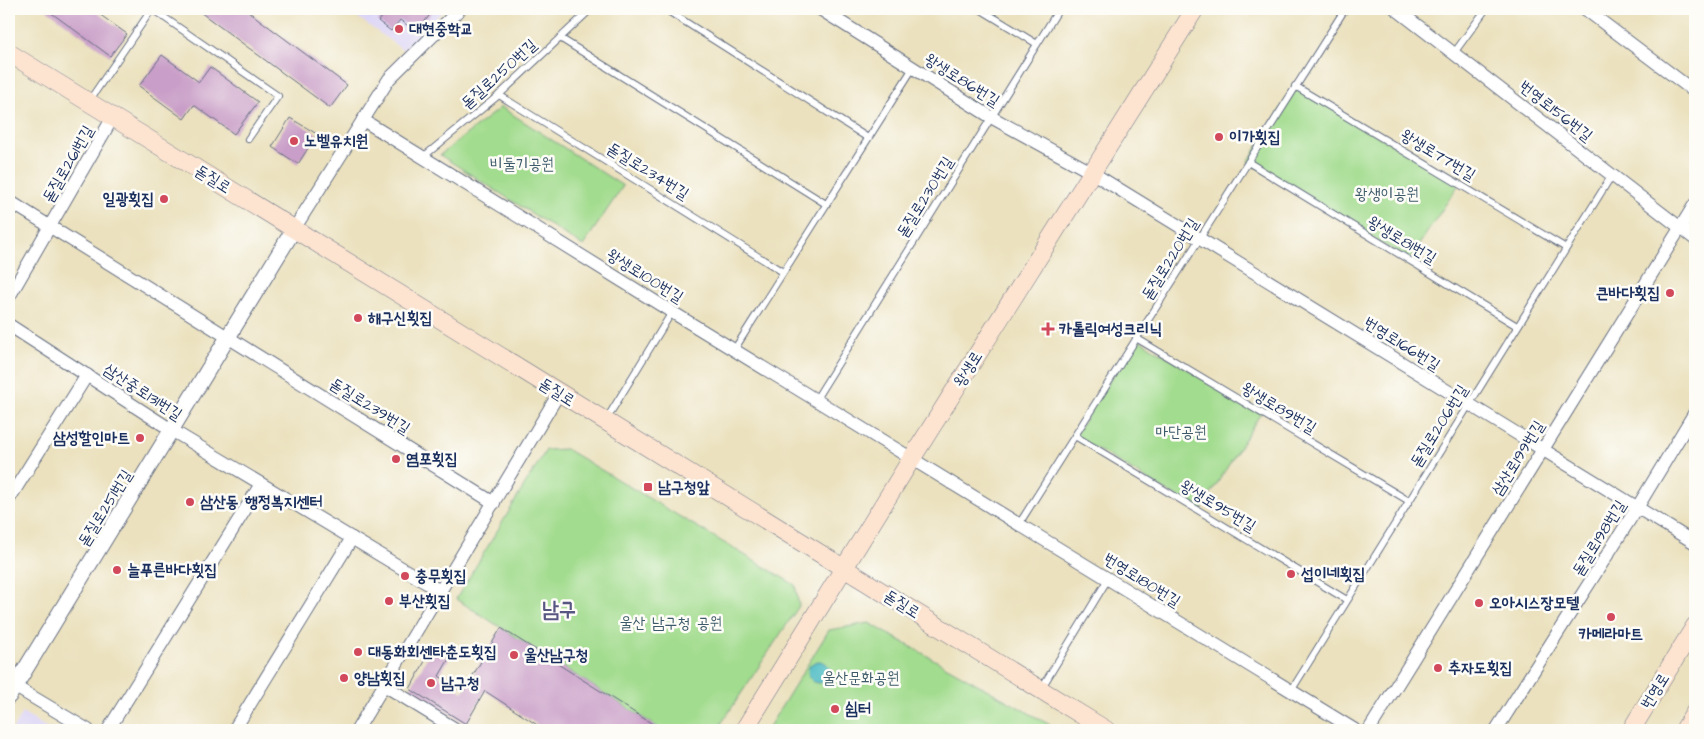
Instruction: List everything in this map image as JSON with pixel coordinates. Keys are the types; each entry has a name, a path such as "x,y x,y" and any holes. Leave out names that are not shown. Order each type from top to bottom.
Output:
{"main road":[{"name":"왕생로","path":"744,730 843,568 1194,9"},
{"name":"돋질로","path":"9,53 1106,730"},
{"name":"번영로","path":"1631,730 1695,626"},
{"path":"1684,730 1695,712"}],"street":[{"path":"294,229 389,78 460,9"},
{"name":"왕생로86번길","path":"820,9 991,117 1091,172"},
{"name":"번영로156번길","path":"1396,9 1695,239"},
{"path":"1585,9 1695,92"},
{"name":"돋질로261번길","path":"9,297 113,117"},
{"name":"왕생로100번길","path":"363,120 912,458"},
{"name":"번영로166번길","path":"1091,172 1695,543"},
{"name":"돋질로261번길","path":"9,201 51,227"},
{"name":"삼산로199번길","path":"1369,730 1695,204"},
{"path":"51,227 228,337"},
{"name":"돋질로251번길","path":"11,688 173,431 294,229"},
{"name":"삼산중로131번길","path":"9,325 173,431 440,591"},
{"name":"돋질로239번길","path":"228,337 494,503"},
{"path":"9,500 87,375"},
{"path":"357,730 559,393"},
{"name":"돋질로198번길","path":"1496,730 1637,508 1695,412"},
{"name":"번영로180번길","path":"912,458 1354,730"},
{"path":"108,730 262,484"},
{"path":"234,730 352,538"},
{"path":"384,685 457,730"},
{"path":"11,688 88,730"}],"lane":[{"path":"88,102 152,9 278,96 248,139"},
{"name":"돋질로250번길","path":"424,157 499,94 591,9"},
{"path":"665,9 868,138"},
{"path":"980,9 1037,44"},
{"name":"돋질로230번길","path":"816,399 1059,9"},
{"name":"돋질로220번길","path":"1019,524 1295,86 1346,9"},
{"path":"1454,53 1486,9"},
{"path":"560,38 826,204"},
{"path":"734,350 913,68"},
{"name":"왕생로77번길","path":"1295,86 1566,248"},
{"name":"돋질로234번길","path":"499,94 783,272"},
{"name":"왕생로81번길","path":"1248,162 1517,326"},
{"name":"돋질로206번길","path":"1291,691 1612,175"},
{"path":"605,421 672,312"},
{"name":"왕생로89번길","path":"1136,338 1409,501"},
{"name":"왕생로95번길","path":"1075,436 1347,600"},
{"path":"1041,690 1108,578"}],"shaded area":[{"name":"대현중학교","path":"346,9 445,9 403,50"},
{"path":"22,713 51,730 12,730"}],"green space":[{"name":"왕생이공원","path":"1295,86 1459,184 1409,260 1248,162"},
{"name":"비둘기공원","path":"501,107 623,186 583,246 440,155"},
{"name":"마단공원","path":"1136,338 1261,413 1200,511 1075,436"},
{"name":"울산 남구청 공원","path":"566,449 795,585 799,606 717,730 662,730 456,599 546,450"},
{"name":"울산문화공원","path":"869,623 1059,730 767,730 829,630"}],"water":[{"path":"819,661 829,668 830,672 823,682 819,683 809,676 808,672 815,662"}],"building":[{"path":"46,9 92,9 127,34 110,56"},
{"path":"196,9 245,9 347,85 330,108"},
{"path":"385,9 434,9 417,32 400,20 391,31 378,21 387,10"},
{"path":"162,55 199,82 210,67 258,102 234,134 194,105 184,119 139,86"},
{"name":"노벨유치원","path":"290,118 317,134 298,164 272,147"},
{"name":"울산남구청","path":"501,628 662,730 545,730 485,691 466,724 410,689 432,648 449,659 439,676 463,692"}],"place":[{"name":"대현중학교","path":"399,29"},
{"name":"이가횟집","path":"1219,137"},
{"name":"노벨유치원","path":"294,141"},
{"name":"일광횟집","path":"164,199"},
{"name":"큰바다횟집","path":"1670,293"},
{"name":"해구신횟집","path":"358,318"},
{"name":"카톨릭여성크리닉","path":"1048,329"},
{"name":"삼성할인마트","path":"140,438"},
{"name":"염포횟집","path":"396,459"},
{"name":"남구청앞","path":"648,487"},
{"name":"삼산동 행정복지센터","path":"190,502"},
{"name":"늘푸른바다횟집","path":"117,570"},
{"name":"섭이네횟집","path":"1291,574"},
{"name":"충무횟집","path":"405,576"},
{"name":"부산횟집","path":"389,601"},
{"name":"오아시스장모텔","path":"1479,603"},
{"name":"카메라마트","path":"1611,617"},
{"name":"대동화회센타춘도횟집","path":"358,652"},
{"name":"울산남구청","path":"514,655"},
{"name":"추자도횟집","path":"1438,668"},
{"name":"양남횟집","path":"344,678"},
{"name":"남구청","path":"431,683"},
{"name":"쉼터","path":"835,709"}],"district":[{"name":"남구","path":"559,609"}]}
